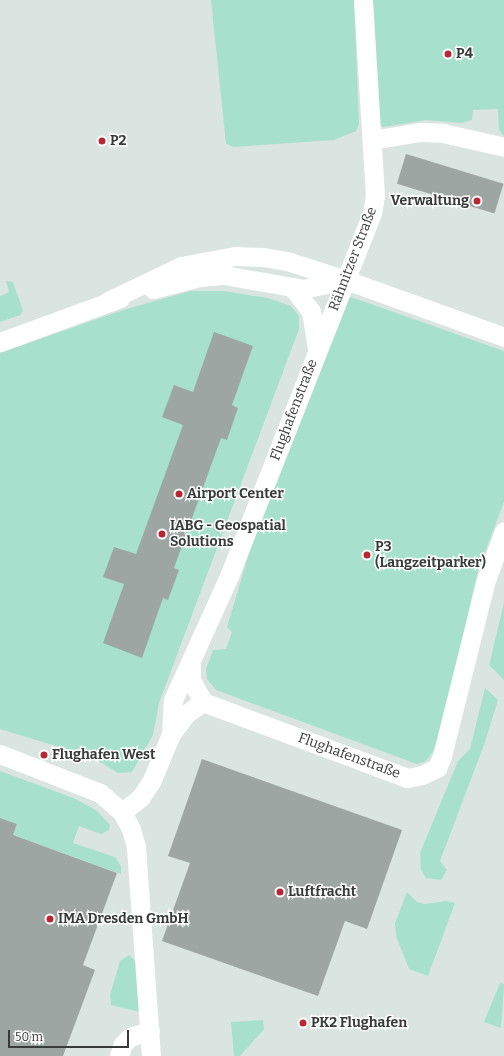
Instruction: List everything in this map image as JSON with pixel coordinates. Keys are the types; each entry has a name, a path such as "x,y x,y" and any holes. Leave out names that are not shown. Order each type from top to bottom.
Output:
{"street":[{"name":"Rähnitzer Straße","path":"317,351 372,213 376,196 363,0"},
{"path":"372,140 420,132 443,133 504,147"},
{"path":"0,342 108,301 181,266 235,256 290,262 346,280 504,337"},
{"path":"108,301 177,282 224,275 292,288 317,288 346,280"},
{"name":"Flughafenstraße","path":"171,734 173,700 191,665 230,576 317,351 311,311 292,288"},
{"name":"Flughafenstraße","path":"203,702 407,778 422,775 437,768 444,749 485,583 504,531"},
{"path":"122,812 141,797 152,780 171,734 186,714 203,702 191,680 191,665"},
{"path":"0,754 100,793 122,812 132,828 136,847 151,1056"},
{"path":"119,1056 123,1044 130,1037 150,1030"}],"green space":[{"path":"211,0 354,0 359,124 356,131 334,140 234,147 226,144"},
{"name":"P4","path":"370,0 504,0 504,136 499,130 498,109 473,110 472,120 462,123 426,120 383,127 378,123"},
{"path":"6,281 13,282 23,311 20,315 0,322 0,296 9,292"},
{"path":"191,291 223,291 268,298 291,306 299,316 299,329 159,703 153,735 132,772 118,773 92,757 0,729 0,353 123,310"},
{"name":"P3 (Langzeitparker)","path":"351,297 504,351 504,502 478,570 446,712 434,750 426,761 417,764 216,690 207,679 206,669 213,650 226,649 232,632 227,627 261,513 346,298"},
{"path":"504,603 504,680 489,665"},
{"path":"485,688 498,700 485,742 440,861 447,870 441,880 426,878 421,870 420,853 458,761 470,749"},
{"path":"0,771 76,799 97,811 110,825 109,830 101,834 79,826 73,843 115,857 121,866 121,874 13,835 17,824 0,818"},
{"path":"407,892 417,902 425,904 446,901 455,903 428,976 409,969 396,936 395,923"},
{"path":"129,955 138,964 140,1012 111,1005 110,995 120,961"},
{"path":"500,983 504,984 501,1028 484,1022"},
{"path":"263,1020 264,1029 240,1056 234,1056 231,1022"}],"building":[{"name":"Verwaltung","path":"406,154 504,184 494,213 397,184"},
{"name":"Airport Center","path":"214,332 253,346 232,405 238,408 227,440 221,438 174,568 179,570 168,600 163,598 142,658 103,643 124,584 103,577 114,547 136,554 183,425 162,417 174,385 193,392"},
{"name":"Luftfracht","path":"202,759 402,830 367,929 345,921 318,996 162,941 190,863 168,856"},
{"name":"IMA Dresden GmbH","path":"0,818 17,824 13,835 117,873 83,965 95,970 63,1056 0,1056"}],"place":[{"name":"P4","path":"448,54"},
{"name":"P2","path":"102,141"},
{"name":"Verwaltung","path":"477,201"},
{"name":"Airport Center","path":"179,494"},
{"name":"IABG - Geospatial Solutions","path":"162,534"},
{"name":"P3 (Langzeitparker)","path":"367,555"},
{"name":"Flughafen West","path":"44,755"},
{"name":"Luftfracht","path":"280,892"},
{"name":"IMA Dresden GmbH","path":"50,919"},
{"name":"PK2 Flughafen","path":"303,1023"}]}
